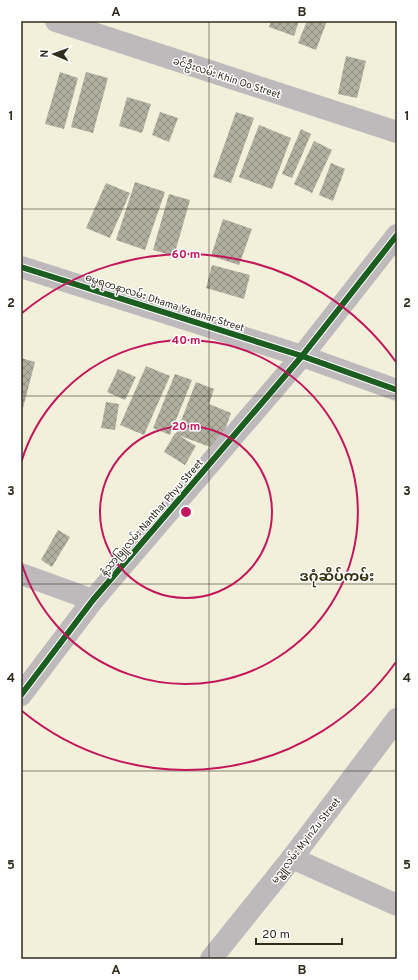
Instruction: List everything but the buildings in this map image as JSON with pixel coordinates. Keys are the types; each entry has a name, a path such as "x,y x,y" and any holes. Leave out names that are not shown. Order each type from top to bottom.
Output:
{"street":[{"name":"ခင်ဦးလမ်း Khin Oo Street","path":"56,21 397,132"},
{"name":"နံ့သာဖြူလမ်း Nanthar Phyu Street","path":"21,695 93,600 302,356 397,235"},
{"name":"ဓမ္မရတနာလမ်း Dhama Yadanar Street","path":"21,266 302,356 397,390"},
{"path":"21,574 93,600"},
{"name":"မဥ္ဇူလမ်း MyinZu Street","path":"211,959 292,858 397,719"},
{"path":"292,858 397,905"}],"cycle path":[{"path":"21,695 93,600 302,356 397,235"},
{"path":"21,267 302,356 397,390"}],"district":[{"name":"ဒဂုံဆိပ်ကမ်း","path":"337,576"}]}
